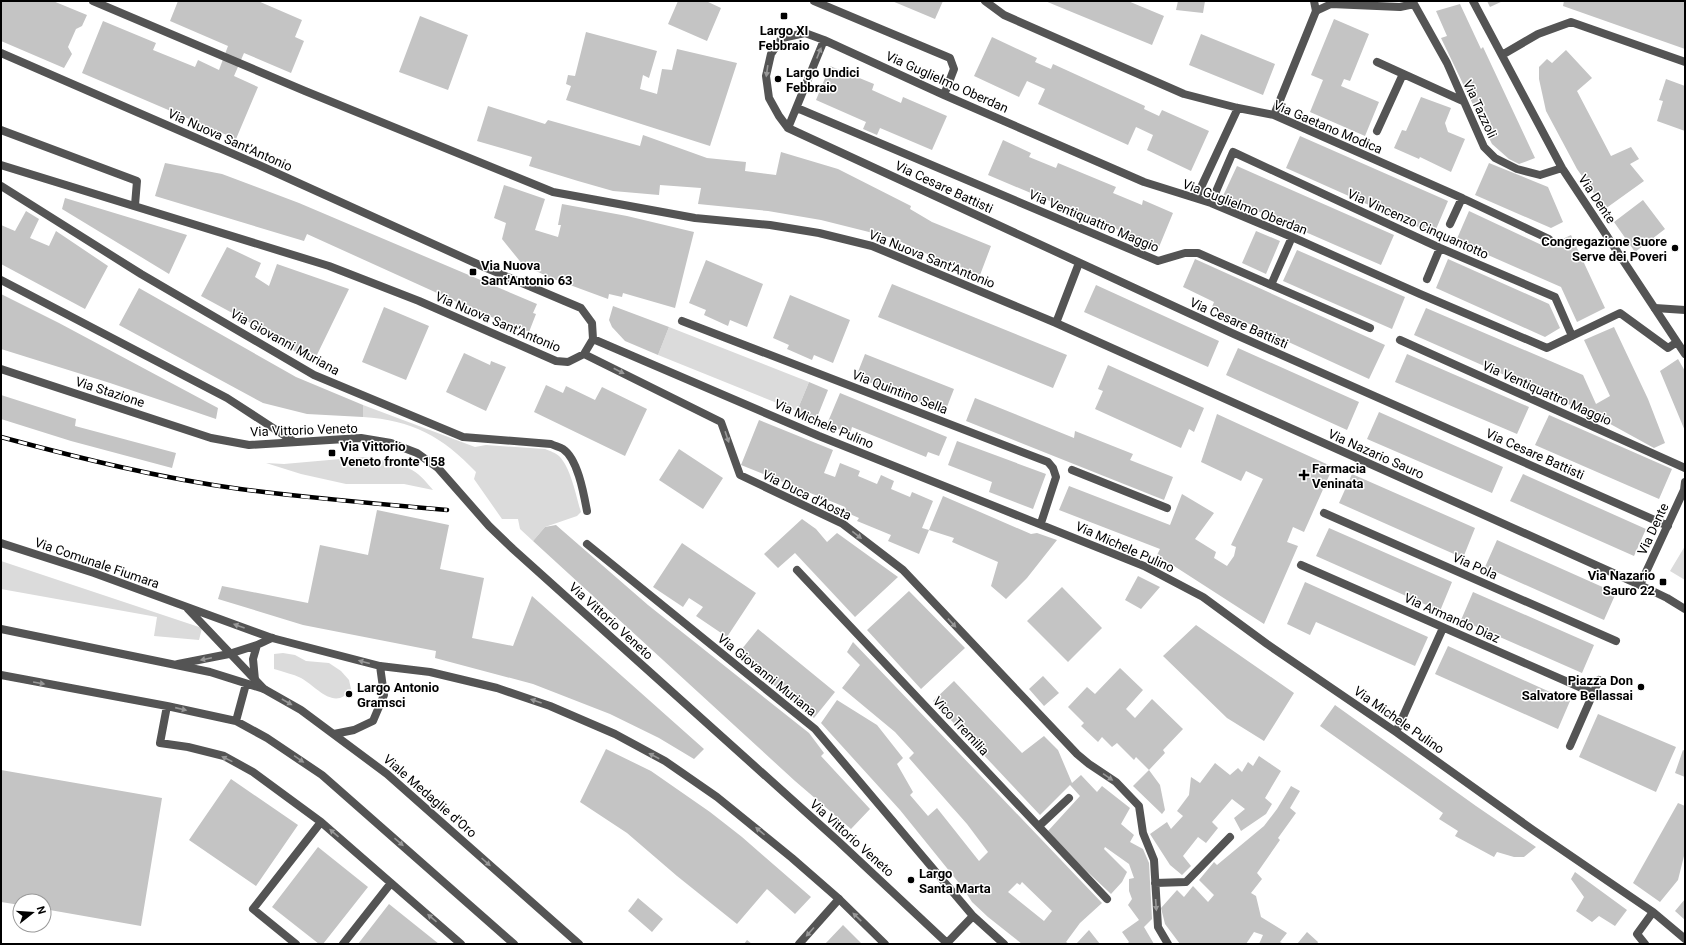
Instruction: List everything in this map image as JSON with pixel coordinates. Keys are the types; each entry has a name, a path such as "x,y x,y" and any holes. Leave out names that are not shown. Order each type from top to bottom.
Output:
{"street":[{"name":"Via Nuova Sant'Antonio","path":"92,1 305,91 553,192 695,218 770,225 820,233 872,246 1056,323"},
{"path":"814,1 950,58 954,69 944,95"},
{"name":"Via Gaetano Modica","path":"985,1 1004,15 1184,94 1238,108 1274,115 1462,198 1549,239"},
{"path":"1274,115 1316,11 1314,1"},
{"path":"1316,11 1331,4 1400,7 1423,1"},
{"name":"Via Dente","path":"1473,1 1562,168 1685,354"},
{"name":"Via Tazzoli","path":"1413,3 1447,63 1484,147 1495,158 1517,169 1540,174 1562,168"},
{"path":"1502,55 1538,34 1571,22 1685,62"},
{"name":"Via Guglielmo Oberdan","path":"788,128 769,98 766,76 771,54 782,38 805,33 838,46 944,95 1144,182 1211,203 1292,236 1420,294 1547,348 1620,313 1668,348 1677,342"},
{"path":"788,128 824,40"},
{"name":"Via Nuova Sant'Antonio","path":"1,53 261,166 484,267 581,308 592,323 593,339"},
{"path":"1377,62 1463,101"},
{"path":"1377,131 1403,74"},
{"name":"Via Ventiquattro Maggio","path":"797,108 1158,261 1185,253 1198,253 1370,328"},
{"path":"1196,198 1238,108"},
{"name":"Via Cesare Battisti","path":"788,128 1375,397 1668,526"},
{"path":"1,130 137,181 135,205"},
{"name":"Via Vincenzo Cinquantotto","path":"1211,203 1233,152 1440,248 1555,297 1572,336"},
{"name":"Via Nuova Sant'Antonio","path":"1,165 135,205 329,266 419,301 556,361 568,362 584,354"},
{"name":"Via Giovanni Muriana","path":"1,186 141,274 314,375 463,438 551,444 563,449 571,457 583,489 587,511"},
{"path":"1450,224 1462,198"},
{"path":"1271,285 1292,236"},
{"path":"1427,280 1440,248"},
{"path":"1056,323 1080,263"},
{"path":"1,280 227,398 293,441"},
{"path":"1655,308 1685,310"},
{"name":"Via Quintino Sella","path":"682,321 1048,462 1053,468 1056,477 1041,523"},
{"name":"Via Nazario Sauro","path":"1056,323 1640,585 1667,598 1685,609"},
{"path":"584,354 593,339"},
{"name":"Via Michele Pulino","path":"593,339 819,436 1041,523 1144,566 1203,598 1267,644 1396,732 1533,830 1654,912 1685,939"},
{"name":"Via Ventiquattro Maggio","path":"1400,340 1685,468"},
{"name":"Via Duca d'Aosta","path":"584,354 721,422 740,476 843,524 903,570 1077,754 1116,782 1139,806 1143,833 1154,860 1158,927 1168,944"},
{"name":"Via Stazione","path":"1,369 211,438"},
{"name":"Via Vittorio Veneto","path":"211,438 249,445 293,441 361,438 391,444 417,453 438,468 489,526 513,549 838,841 948,943"},
{"path":"1072,470 1167,508"},
{"name":"Via Dente","path":"1640,585 1684,490 1685,482"},
{"name":"Via Pola","path":"1324,513 1616,641"},
{"name":"Via Comunale Fiumara","path":"1,543 94,573 272,638 380,666 430,672 498,688 550,706 615,734 665,762 717,797 754,826 839,899"},
{"name":"Via Giovanni Muriana","path":"587,544 815,729 973,916 1004,944"},
{"name":"Via Armando Diaz","path":"1301,565 1593,693"},
{"name":"Vico Tremilia","path":"797,570 1107,899"},
{"name":"Viale Medaglie d'Oro","path":"186,607 229,654 264,689 301,710 387,774 579,944"},
{"path":"1396,732 1443,628"},
{"path":"1,629 210,672 264,689"},
{"path":"172,665 229,654 257,645 272,638"},
{"path":"255,680 253,659 257,645"},
{"path":"334,734 354,730 373,720 384,695 380,666"},
{"path":"1,676 167,706 236,721 266,738 322,775 514,944"},
{"path":"1570,746 1599,680"},
{"path":"236,721 246,684"},
{"path":"167,706 160,743 188,747 224,756 253,772 321,822 461,944"},
{"path":"1039,826 1069,798"},
{"path":"296,944 253,910 321,822"},
{"path":"1155,883 1186,882 1230,837"},
{"path":"343,944 391,883"},
{"path":"799,944 839,899 885,944"},
{"path":"1645,944 1636,934 1654,912"},
{"path":"948,943 973,916"}],"shaded area":[{"path":"669,327 809,382 797,411 658,355"},
{"path":"363,405 475,447 486,445 545,449 555,453 563,461 567,468 573,482 581,512 577,516 545,527 533,541 520,529 518,519 502,519 474,479 476,472 451,449 426,432 412,426 381,419 363,417"},
{"path":"363,457 406,467 424,479 433,490 404,484 346,484 301,474 266,463 284,464"},
{"path":"1685,546 1685,580 1670,571"},
{"path":"1,561 202,628 199,640 154,636 157,617 1,589"},
{"path":"283,653 295,655 306,661 329,663 341,671 349,680 351,689 345,696 332,698 326,696 301,678 274,669 274,654"}],"building":[{"path":"1,1 53,1 87,15 82,26 76,29 68,47 72,54 64,68 1,41"},
{"path":"178,1 258,1 302,20 295,37 304,41 291,73 244,53 234,76 258,87 236,139 82,73 103,21 156,43 153,50 195,67 198,60 219,70 228,46 170,21"},
{"path":"678,1 706,1 721,8 707,41 668,24"},
{"path":"892,1 943,1 935,19"},
{"path":"1045,1 1128,1 1164,16 1152,45"},
{"path":"1178,1 1205,1 1203,13 1176,10"},
{"path":"1487,1 1503,1 1490,7"},
{"path":"1564,1 1685,1 1685,49 1563,6"},
{"path":"1460,4 1481,49 1483,47 1535,158 1519,164 1509,159 1492,144 1488,136 1441,38 1447,36 1436,11"},
{"path":"420,16 468,35 448,90 399,72"},
{"path":"1334,19 1369,34 1350,81 1344,79 1341,86 1379,102 1365,136 1310,112 1323,80 1311,75"},
{"path":"586,32 657,51 649,78 643,75 640,89 657,94 662,69 672,70 677,49 737,63 710,146 566,100 571,86 566,84 568,75 575,76"},
{"path":"1201,34 1275,64 1263,95 1189,65"},
{"path":"992,37 1037,58 1035,62 1051,69 1053,64 1145,106 1144,109 1159,116 1162,110 1209,131 1191,171 1147,150 1153,135 1136,127 1128,145 1038,104 1045,89 1027,81 1019,97 974,76"},
{"path":"1566,50 1592,78 1577,91 1611,156 1631,147 1639,159 1630,164 1644,181 1605,209 1577,169 1546,111 1539,79 1539,67 1547,59 1552,63"},
{"path":"830,66 874,84 872,90 901,103 903,97 947,116 932,150 880,128 877,135 863,129 866,122 816,100"},
{"path":"1666,79 1685,86 1685,131 1657,121 1663,101 1659,100"},
{"path":"1421,97 1451,108 1445,123 1448,132 1465,139 1451,172 1420,157 1419,159 1394,148 1402,130 1406,131"},
{"path":"488,106 545,124 548,120 640,146 643,135 707,158 746,162 745,171 776,175 781,152 838,169 911,206 910,209 932,222 991,246 980,275 920,251 893,238 821,220 768,211 698,204 701,188 660,185 659,195 613,191 529,166 532,157 477,141"},
{"path":"1300,136 1448,201 1434,234 1286,168"},
{"path":"1003,140 1031,153 1029,157 1056,168 1058,163 1116,187 1113,193 1142,205 1143,200 1173,213 1159,247 988,175"},
{"path":"165,163 222,174 299,203 537,304 533,313 536,314 529,332 479,312 307,234 304,241 155,196"},
{"path":"1489,163 1548,187 1563,222 1551,228 1475,195"},
{"path":"1237,166 1394,235 1381,265 1223,196"},
{"path":"504,185 545,199 535,230 558,237 561,225 558,225 562,204 627,216 694,232 675,308 623,293 622,297 609,294 608,299 551,278 523,265 502,239 506,223 494,218"},
{"path":"65,198 187,235 169,274 62,209"},
{"path":"1643,200 1665,229 1635,252 1614,222"},
{"path":"26,211 39,219 30,238 49,246 56,231 108,266 85,309 1,264 1,225 15,231"},
{"path":"1469,211 1546,247 1571,235 1605,308 1577,322 1561,287 1456,241"},
{"path":"1256,231 1280,241 1266,274 1242,263"},
{"path":"227,247 261,263 255,277 269,286 277,264 349,289 313,363 247,321 201,296"},
{"path":"1297,250 1405,297 1392,329 1283,281"},
{"path":"1195,259 1385,345 1369,379 1212,307 1214,302 1183,287"},
{"path":"1448,259 1549,304 1560,328 1545,337 1436,288"},
{"path":"706,260 763,284 747,327 730,320 728,326 704,315 706,310 689,303"},
{"path":"892,284 1067,355 1053,388 878,317"},
{"path":"1096,285 1219,341 1208,367 1084,312"},
{"path":"139,288 296,377 363,405 363,417 307,414 263,403 119,325"},
{"path":"1,294 59,323 218,408 216,419 110,383 1,349"},
{"path":"790,295 850,320 833,363 814,355 812,360 787,349 789,345 773,338"},
{"path":"613,306 669,327 658,355 625,341 612,327 609,320"},
{"path":"384,307 429,326 406,380 362,362"},
{"path":"1426,308 1583,375 1596,404 1610,396 1584,340 1614,327 1648,399 1665,443 1654,448 1603,420 1414,335"},
{"path":"1238,348 1359,402 1347,430 1226,375"},
{"path":"464,353 490,365 491,361 506,367 486,411 446,392"},
{"path":"865,354 954,389 945,412 856,377"},
{"path":"1407,354 1529,407 1517,434 1395,382"},
{"path":"1678,359 1685,371 1685,431 1660,371"},
{"path":"1108,365 1204,408 1194,432 1189,429 1181,448 1095,409 1103,391 1098,389"},
{"path":"809,382 828,390 816,420 797,411"},
{"path":"546,385 563,393 566,386 595,400 602,387 647,409 625,456 534,412"},
{"path":"840,393 947,437 939,456 928,452 926,457 852,427 850,434 827,424"},
{"path":"1,395 76,419 75,426 176,453 172,468 71,441 1,419"},
{"path":"975,398 1074,438 1075,431 1133,454 1130,460 1173,477 1164,500 966,421"},
{"path":"1379,412 1503,467 1492,493 1367,439"},
{"path":"1217,414 1333,467 1304,532 1293,527 1287,542 1298,546 1264,624 1157,555 1160,549 1059,510 1069,486 1170,525 1182,494 1214,513 1195,539 1216,552 1214,558 1227,566 1234,556 1236,547 1231,545 1263,479 1246,471 1241,481 1201,462"},
{"path":"1549,415 1672,469 1659,499 1535,445"},
{"path":"759,420 833,450 824,473 835,477 840,463 860,471 858,476 877,484 881,475 894,481 891,489 910,497 912,492 933,501 922,528 929,530 919,554 888,541 891,535 857,521 859,518 843,511 845,507 741,465"},
{"path":"957,441 1046,474 1033,509 989,492 992,482 948,465"},
{"path":"679,449 723,478 703,509 659,480"},
{"path":"1352,474 1475,528 1463,558 1339,503"},
{"path":"1523,474 1646,529 1634,556 1510,501"},
{"path":"943,496 1031,534 1037,533 1057,540 1027,578 1006,599 991,586 998,562 952,542 954,538 929,530"},
{"path":"377,510 449,525 440,569 484,578 472,638 513,646 532,596 704,749 694,759 659,738 610,714 533,684 435,658 436,651 303,625 218,599 222,586 308,603 320,545 368,555"},
{"path":"802,519 816,529 827,542 837,533 898,577 855,617 795,553 778,568 764,554"},
{"path":"556,525 648,605 809,733 824,753 821,756 870,809 851,829 795,781 533,541 545,527"},
{"path":"1329,528 1452,582 1440,611 1316,556"},
{"path":"1497,540 1616,593 1604,620 1485,567"},
{"path":"682,543 756,593 727,637 696,616 703,607 689,598 683,607 653,587"},
{"path":"1138,576 1160,587 1141,609 1125,600"},
{"path":"1305,582 1428,637 1415,666 1316,622 1310,635 1287,624"},
{"path":"1062,587 1102,628 1068,662 1027,621"},
{"path":"909,591 965,648 921,689 867,630"},
{"path":"1473,592 1594,645 1582,673 1461,620"},
{"path":"1196,625 1294,693 1264,741 1227,718 1163,656"},
{"path":"758,629 835,692 814,718 737,655"},
{"path":"853,642 1102,903 1080,923 1066,942 1069,944 1022,944 988,917 972,902 963,888 900,810 821,723 837,700 877,725 903,758 897,764 913,792 910,795 928,816 937,808 979,861 988,852 967,824 909,758 914,753 895,732 842,688 860,665 847,652","holes":["1022,882 1052,911 1044,921 1008,892 1017,883 1020,885"]},
{"path":"1448,646 1570,701 1558,729 1435,674"},
{"path":"1120,668 1143,690 1126,709 1135,718 1152,699 1183,729 1163,750 1165,753 1149,770 1136,757 1134,760 1117,743 1112,747 1102,737 1098,742 1081,726 1084,723 1068,707 1087,687 1095,694"},
{"path":"1043,676 1059,693 1044,706 1029,689"},
{"path":"954,681 1022,753 1044,736 1058,750 1072,783 1081,775 1097,792 1102,786 1130,808 1121,824 1134,835 1130,842 1143,849 1149,863 1152,919 1144,927 1154,944 1127,944 1129,942 1122,932 1139,920 1128,905 1132,899 1129,891 1129,879 1134,878 1129,864 1105,847 1104,849 1127,872 1122,882 1111,894 1077,862 1048,831 1080,796 1070,785 1040,815 933,701"},
{"path":"1335,705 1536,847 1524,857 1514,857 1497,852 1494,857 1455,836 1458,831 1439,819 1443,813 1320,726"},
{"path":"1598,714 1676,747 1656,792 1579,757"},
{"path":"606,749 651,771 710,812 742,837 811,897 795,914 767,889 737,924 677,876 627,833 580,802"},
{"path":"1683,750 1685,751 1685,777 1675,773"},
{"path":"1259,756 1281,771 1265,798 1272,804 1266,814 1241,831 1234,818 1245,809 1232,799 1212,822 1218,828 1206,843 1198,837 1183,856 1191,866 1182,875 1170,865 1150,834 1167,822 1171,829 1183,816 1177,811 1189,795 1191,777 1200,783 1215,763 1230,775 1238,768 1242,772 1248,762 1253,766"},
{"path":"1,770 162,798 141,926 52,910 52,893 12,893 12,904 1,902"},
{"path":"1149,770 1160,785 1165,810 1162,814 1133,786"},
{"path":"231,779 298,825 256,886 189,840"},
{"path":"1291,786 1300,791 1290,808 1296,813 1278,838 1280,840 1257,873 1262,879 1251,893 1256,896 1261,917 1287,933 1280,942 1284,944 1259,944 1263,935 1254,932 1246,944 1180,944 1165,924 1161,908 1177,890 1184,897 1193,886 1208,902 1214,895 1199,880 1214,862 1217,865 1264,826 1277,809"},
{"path":"1678,803 1685,806 1684,856 1678,880 1660,902 1633,883"},
{"path":"318,847 368,887 323,944 319,944 272,907"},
{"path":"1575,872 1627,910 1615,926 1599,916 1592,922 1576,911 1584,897 1571,879"},
{"path":"638,898 663,919 652,932 628,911"},
{"path":"1685,899 1685,920 1675,911"},
{"path":"389,904 439,944 358,944"},
{"path":"843,925 862,944 825,944"},
{"path":"1089,930 1100,944 1076,944"},
{"path":"1307,932 1318,942 1317,944 1297,944"},
{"path":"747,940 752,944 744,944"}],"railway":[{"path":"1,437 119,467 240,489 447,510"}],"place":[{"name":"Largo XI Febbraio","path":"784,16"},
{"name":"Largo Undici Febbraio","path":"778,79"},
{"name":"Congregazione Suore Serve dei Poveri","path":"1675,248"},
{"name":"Via Nuova Sant'Antonio 63","path":"473,272"},
{"name":"Via Vittorio Veneto fronte 158","path":"332,453"},
{"name":"Farmacia Veninata","path":"1304,475"},
{"name":"Via Nazario Sauro 22","path":"1663,582"},
{"name":"Piazza Don Salvatore Bellassai","path":"1641,687"},
{"name":"Largo Antonio Gramsci","path":"349,694"},
{"name":"Largo Santa Marta","path":"911,880"}]}
